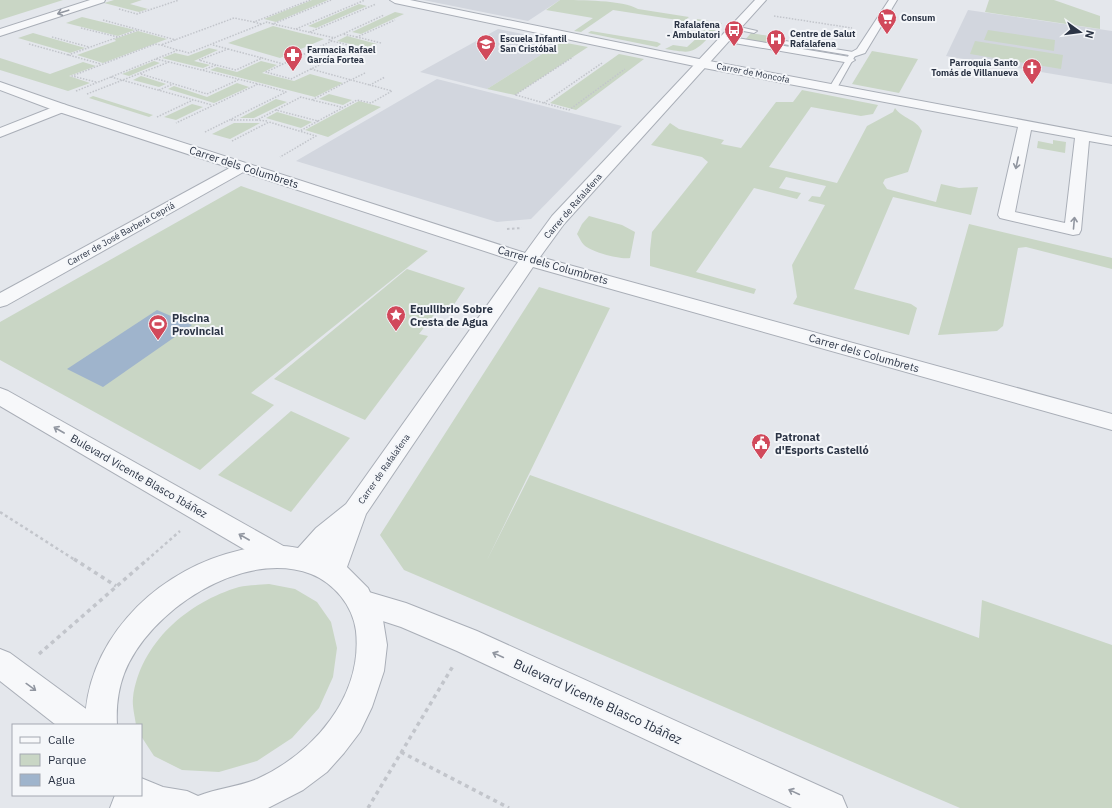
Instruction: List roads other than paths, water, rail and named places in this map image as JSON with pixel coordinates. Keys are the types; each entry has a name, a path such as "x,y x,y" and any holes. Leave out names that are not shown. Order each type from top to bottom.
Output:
{"street":[{"path":"0,33 100,0"},
{"name":"Carrer de Moncofa","path":"395,0 704,64 1112,141"},
{"name":"Carrer de Rafalafena","path":"332,570 355,510 558,220 704,64 761,0"},
{"path":"737,42 851,57 861,51 893,0"},
{"name":"Carrer dels Columbrets","path":"0,86 61,108 529,260 1112,422"},
{"path":"0,133 61,108"},
{"path":"1025,125 1006,215 1073,230 1082,136"},
{"name":"Carrer de José Barberá Cepriá","path":"0,301 242,167"},
{"name":"Bulevard Vicente Blasco Ibáñez","path":"0,396 202,512 291,558 332,570"},
{"name":"Carrer de Rafalafena","path":"291,558 325,536 355,510"},
{"path":"100,724 102,699 108,674 119,651 150,612 196,578 220,567 250,559 291,558"},
{"path":"210,808 233,804 264,794 316,760 342,731 356,707 369,674 372,648 370,623 362,602 351,586 332,570"},
{"name":"Bulevard Vicente Blasco Ibáñez","path":"362,602 406,616 467,641 830,808"},
{"path":"8,669 81,724"},
{"path":"127,808 133,796"},
{"path":"142,796 151,801 177,808"}],"lane":[{"path":"735,28 754,31"},
{"path":"779,42 851,57 833,88"}],"water":[{"path":"157,310 192,325 103,387 67,369"}],"place":[{"name":"Consum","path":"887,35"},
{"name":"Rafalafena - Ambulatori","path":"734,47"},
{"name":"Centre de Salut Rafalafena","path":"776,56"},
{"name":"Escuela Infantil San Cristóbal","path":"486,61"},
{"name":"Farmacia Rafael García Fortea","path":"293,72"},
{"name":"Parroquia Santo Tomás de Villanueva","path":"1032,85"},
{"name":"Equilibrio Sobre Cresta de Agua","path":"396,332"},
{"name":"Piscina Provincial","path":"158,341"},
{"name":"Patronat d'Esports Castelló","path":"761,460"}]}
